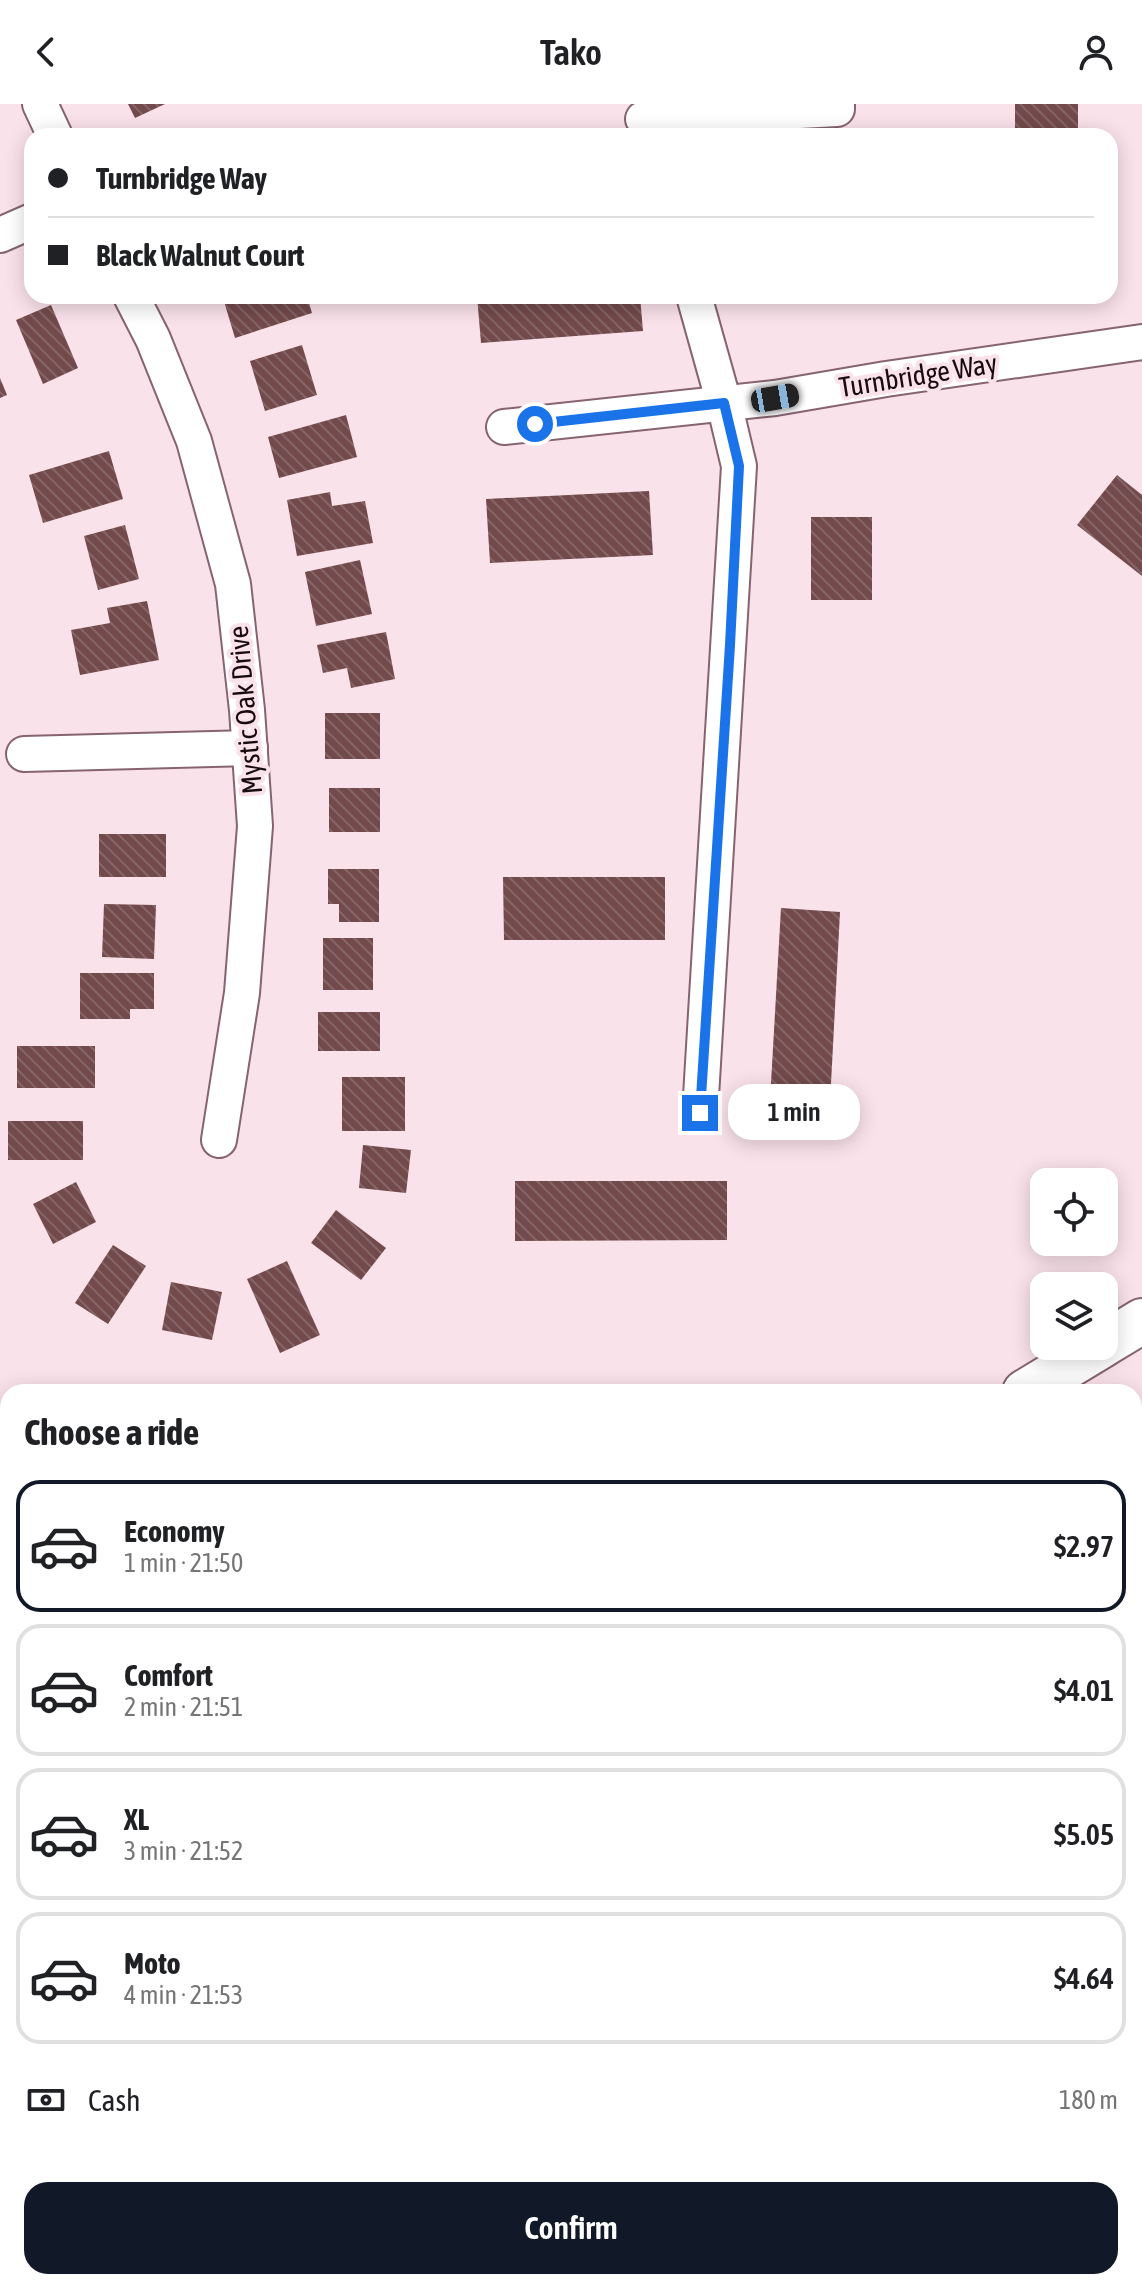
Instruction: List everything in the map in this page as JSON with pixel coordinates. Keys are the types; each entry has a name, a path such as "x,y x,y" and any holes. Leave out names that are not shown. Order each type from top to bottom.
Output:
{"highway":[{"path":"1118,1336 1142,1321"},
{"path":"1038,1384 1078,1360"}],"street":[{"path":"40,104 51,128"},
{"path":"644,120 837,109 837,104"},
{"path":"0,235 24,224"},
{"name":"Mystic Oak Drive","path":"135,304 153,339 194,441 233,584 250,748 255,826 245,962 219,1140"},
{"path":"696,304 739,466 700,1113"},
{"name":"Turnbridge Way","path":"504,427 775,398 1142,342"},
{"path":"24,754 250,748"}],"building":[{"path":"128,104 165,104 135,118"},
{"path":"1015,104 1078,104 1078,128 1015,128"},
{"path":"225,304 309,304 312,313 235,338"},
{"path":"478,304 641,304 643,331 481,343"},
{"path":"51,305 78,368 43,384 16,320"},
{"path":"302,345 317,395 265,411 250,361"},
{"path":"0,378 7,395 0,398"},
{"path":"346,415 357,457 279,478 268,437"},
{"path":"109,451 123,499 43,523 29,475"},
{"path":"1117,475 1142,495 1142,576 1077,525"},
{"path":"649,491 653,555 490,563 486,499"},
{"path":"330,492 332,506 365,501 373,543 297,556 287,500"},
{"path":"811,517 872,517 872,600 811,600"},
{"path":"125,525 139,579 98,590 84,536"},
{"path":"360,560 372,614 316,626 305,572"},
{"path":"147,601 159,660 80,675 71,630 110,623 107,608"},
{"path":"386,632 395,679 351,688 347,668 323,673 317,645"},
{"path":"325,713 380,713 380,759 325,759"},
{"path":"329,788 380,788 380,832 329,832"},
{"path":"99,834 166,834 166,877 99,877"},
{"path":"328,869 379,869 379,922 339,922 339,904 328,904"},
{"path":"503,877 665,877 665,940 504,940"},
{"path":"104,904 156,905 154,959 102,957"},
{"path":"781,908 840,912 829,1122 769,1118"},
{"path":"323,938 373,938 373,990 323,990"},
{"path":"80,973 154,973 154,1009 130,1009 130,1019 80,1019"},
{"path":"318,1012 380,1012 380,1051 318,1051"},
{"path":"17,1046 95,1046 95,1088 17,1088"},
{"path":"342,1077 405,1077 405,1131 342,1131"},
{"path":"8,1121 83,1121 83,1160 8,1160"},
{"path":"363,1145 411,1150 406,1193 359,1188"},
{"path":"515,1181 727,1181 727,1240 515,1241"},
{"path":"76,1182 96,1222 53,1244 33,1204"},
{"path":"336,1210 386,1248 361,1280 311,1243"},
{"path":"113,1245 146,1266 108,1324 75,1303"},
{"path":"287,1261 320,1335 280,1353 247,1279"},
{"path":"171,1282 222,1292 212,1340 162,1330"}],"route":[{"path":"535,424 724,403 739,466 700,1113"}]}
